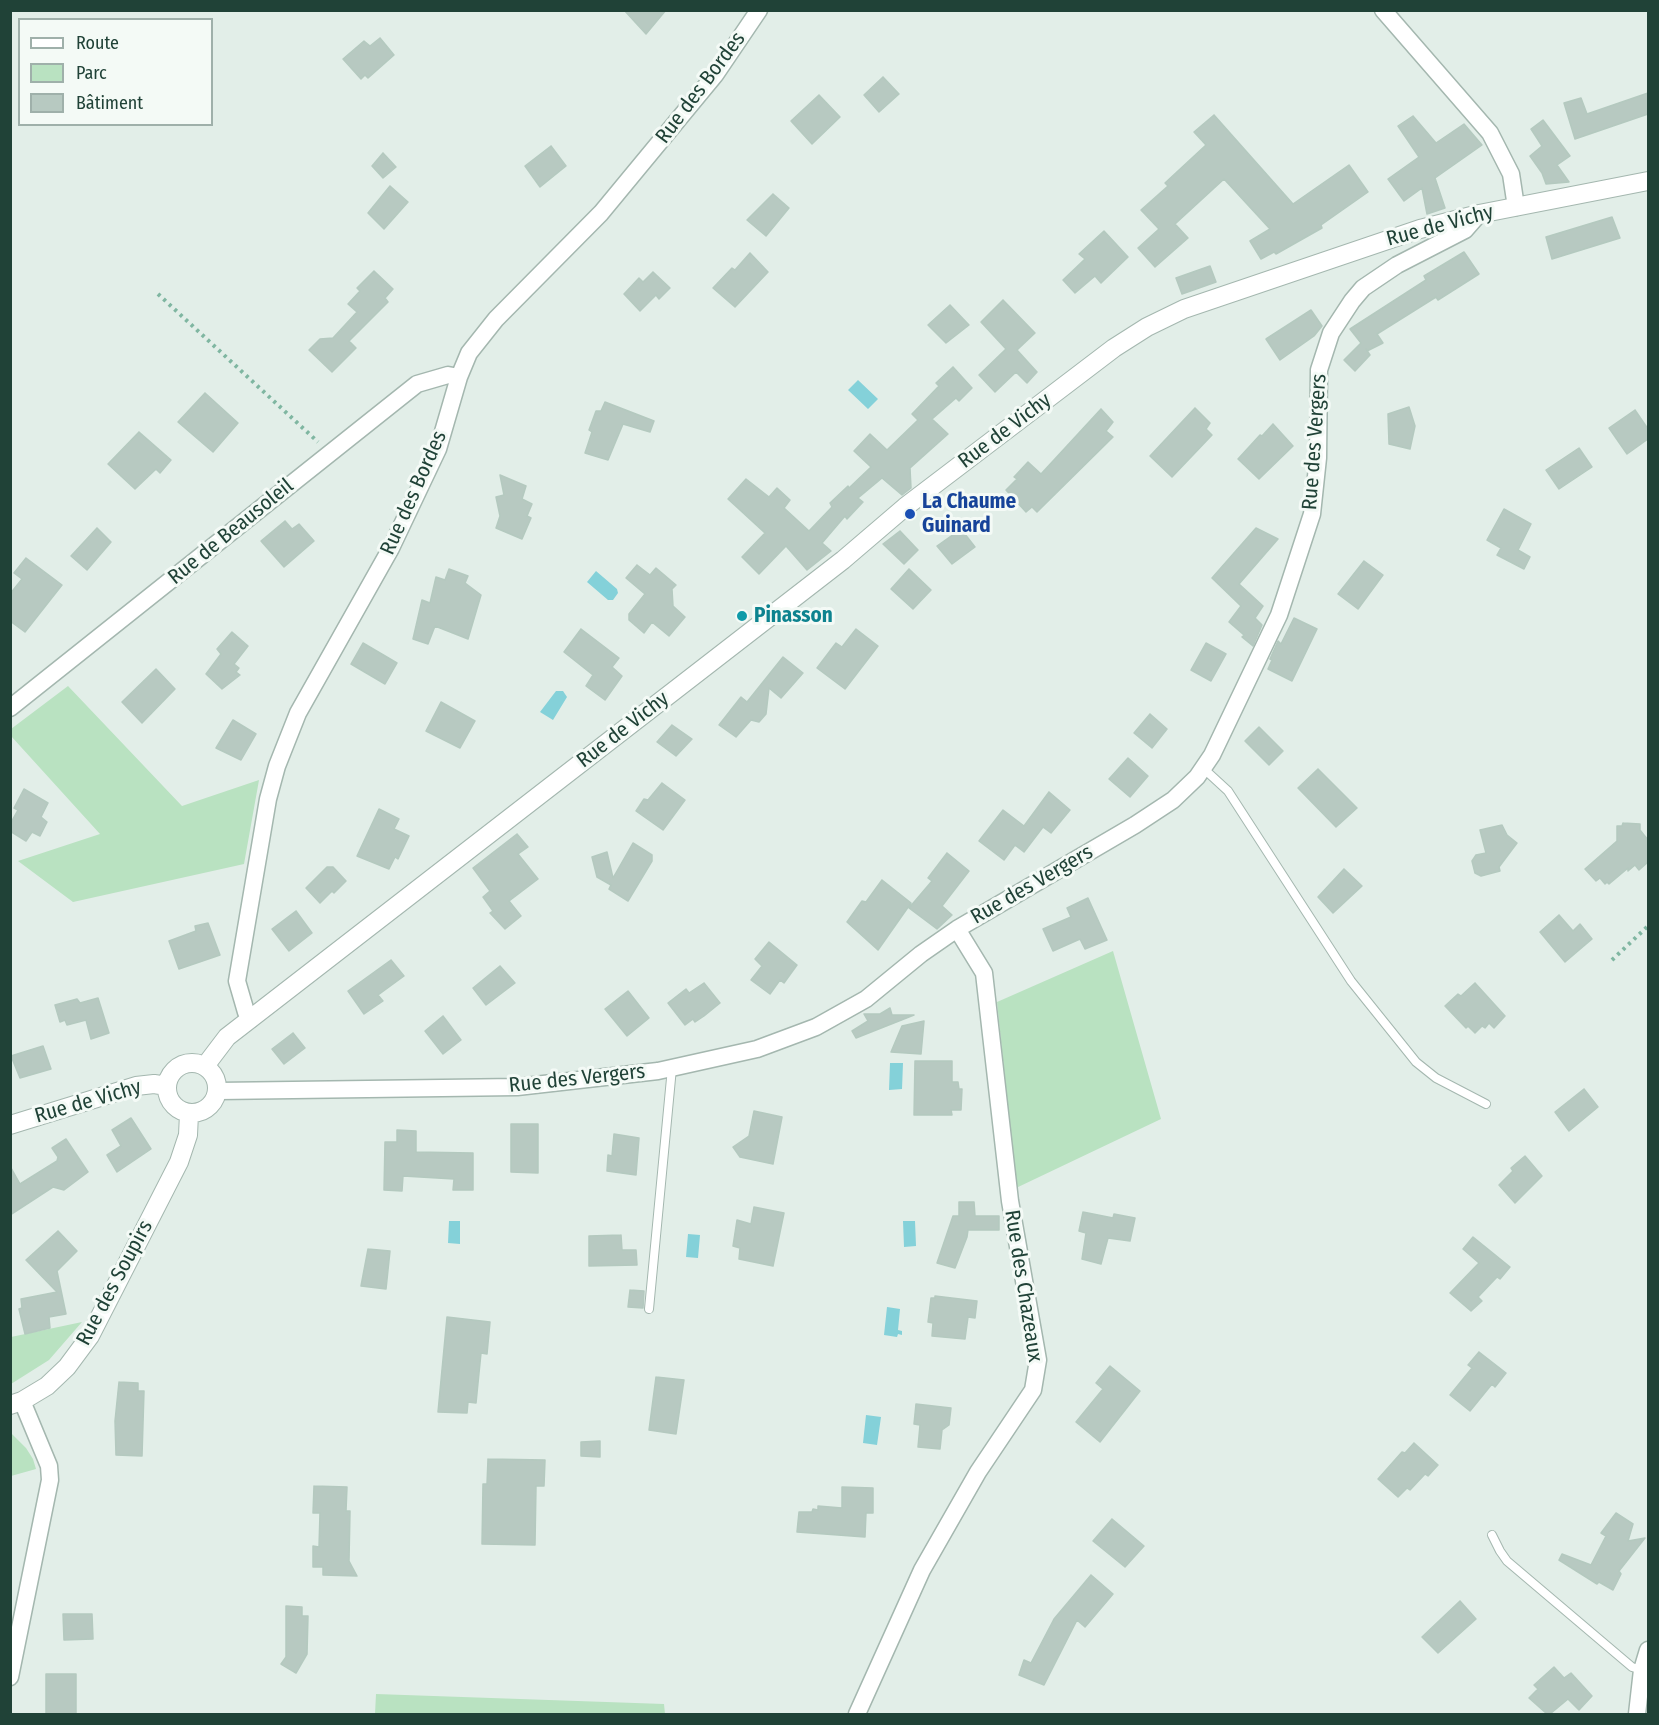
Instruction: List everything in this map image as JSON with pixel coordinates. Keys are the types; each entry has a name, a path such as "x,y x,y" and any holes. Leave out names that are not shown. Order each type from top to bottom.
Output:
{"street":[{"name":"Rue des Bordes","path":"251,1019 246,1012 237,981 268,799 277,765 298,712 391,548 438,449 459,376 469,353 496,319 601,213 715,75 759,10"},
{"path":"1383,10 1490,133 1511,174 1516,207"},
{"name":"Rue de Vichy","path":"205,1066 227,1037 843,560 905,507 1114,348 1146,327 1184,309 1420,229 1479,214 1648,181"},
{"name":"Rue des Vergers","path":"218,1091 517,1087 672,1068 757,1049 816,1028 866,999 921,954 957,929 1173,800 1197,777 1212,755 1279,615 1312,514 1318,458 1319,370 1331,333 1363,288 1397,265 1465,230 1479,214"},
{"name":"Rue de Beausoleil","path":"10,708 417,384 448,375 459,376"},
{"name":"Rue des Chazeaux","path":"858,1714 922,1570 978,1472 1033,1390 1038,1360 1010,1201 984,973 957,929"},
{"path":"195,1063 205,1066 212,1072 217,1082 218,1091 214,1101 199,1113 189,1114 180,1111 172,1104 168,1095 167,1086 170,1076 185,1064 195,1063"},
{"name":"Rue de Vichy","path":"10,1125 136,1086 154,1084 167,1086"},
{"name":"Rue des Soupirs","path":"10,1677 50,1480 50,1466 16,1403 47,1386 67,1367 90,1336 179,1162 188,1135 189,1114"},
{"path":"1637,1714 1642,1670 1648,1650"}],"lane":[{"path":"1203,768 1228,791 1351,981 1416,1062 1436,1078 1486,1104"},
{"path":"650,1310 672,1068"},
{"path":"1492,1535 1507,1561 1632,1667 1642,1670"}],"path":[{"path":"158,294 330,453"},
{"path":"1612,960 1648,926"}],"green space":[{"path":"68,686 182,806 259,780 244,864 73,902 18,861 100,834 11,736 11,729"},
{"path":"1113,951 1161,1119 1016,1188 997,1002"},
{"path":"82,1322 49,1360 11,1384 11,1337"},
{"path":"11,1433 26,1448 36,1469 11,1476"},
{"path":"376,1694 664,1704 665,1714 375,1714"}],"water":[{"path":"858,380 878,399 868,409 848,390"},
{"path":"596,571 617,589 618,593 613,600 608,600 587,582"},
{"path":"556,691 563,691 567,697 553,720 540,712"},
{"path":"890,1063 903,1063 902,1089 889,1090"},
{"path":"449,1221 460,1221 460,1244 448,1243"},
{"path":"903,1221 915,1221 916,1246 904,1247"},
{"path":"688,1234 700,1235 698,1258 686,1257"},
{"path":"887,1307 900,1309 898,1330 902,1331 902,1335 898,1334 897,1337 884,1335"},
{"path":"866,1415 881,1417 877,1445 863,1443"}],"building":[{"path":"624,10 666,10 646,34"},
{"path":"380,38 394,55 368,78 365,75 361,79 343,59 364,41 370,46"},
{"path":"883,77 899,94 879,112 864,95"},
{"path":"1648,93 1648,114 1575,139 1564,103 1581,98 1587,114"},
{"path":"819,95 840,117 812,144 791,121"},
{"path":"1214,115 1293,204 1349,165 1368,192 1321,225 1322,228 1276,254 1274,252 1261,259 1250,241 1270,229 1224,179 1175,224 1188,238 1155,267 1138,248 1159,229 1141,210 1168,186 1165,183 1206,145 1194,132"},
{"path":"1413,116 1436,143 1464,124 1482,145 1435,178 1445,208 1427,214 1422,188 1404,201 1388,179 1419,157 1398,126"},
{"path":"1543,120 1570,156 1557,165 1569,182 1546,184 1542,173 1530,156 1542,146 1531,129"},
{"path":"551,146 566,166 540,187 525,166"},
{"path":"383,153 396,167 383,178 372,166"},
{"path":"390,186 408,202 384,229 368,213"},
{"path":"773,194 789,208 766,236 747,220"},
{"path":"1612,217 1620,238 1552,259 1546,237"},
{"path":"1104,231 1128,257 1101,283 1095,276 1075,293 1063,280 1085,259 1079,254"},
{"path":"1464,252 1479,274 1438,300 1436,297 1377,334 1383,343 1367,351 1370,355 1355,371 1344,360 1361,343 1350,329 1426,280 1424,276"},
{"path":"750,253 768,272 735,307 713,288 732,268 735,270"},
{"path":"1210,266 1216,282 1182,294 1176,278"},
{"path":"374,271 393,289 385,298 388,302 349,341 356,348 332,372 309,350 320,339 333,338 357,312 348,304 360,291 357,288"},
{"path":"653,272 670,288 659,299 656,295 640,311 624,294 639,278 643,282"},
{"path":"1003,300 1035,333 1017,350 1037,372 1027,383 1016,372 995,392 979,375 1006,349 981,322"},
{"path":"950,305 969,325 946,343 928,325"},
{"path":"1311,310 1322,326 1314,336 1280,360 1266,339"},
{"path":"953,367 972,388 959,401 956,398 932,419 948,434 910,468 911,488 902,495 882,478 858,498 863,502 847,519 845,516 822,543 831,551 807,570 786,546 759,574 742,557 765,533 728,499 746,479 769,497 777,488 790,500 784,508 809,531 832,507 830,503 871,467 854,451 870,434 887,450 918,420 912,414 939,386 936,383"},
{"path":"205,393 238,423 213,452 178,422"},
{"path":"605,402 654,421 650,432 623,424 608,460 585,453 592,432 589,430 596,411 601,411"},
{"path":"1409,407 1415,426 1410,449 1389,444 1388,414"},
{"path":"1195,408 1210,423 1206,429 1212,435 1172,477 1150,456"},
{"path":"1101,409 1113,422 1106,431 1113,437 1037,512 1032,507 1026,512 1006,490 1017,479 1014,477 1028,462 1041,474"},
{"path":"1635,410 1648,429 1648,439 1627,454 1609,428"},
{"path":"1273,424 1293,446 1259,479 1238,459"},
{"path":"139,432 171,460 160,473 156,469 135,489 108,464"},
{"path":"1579,448 1592,467 1559,489 1546,470"},
{"path":"500,475 526,486 522,499 532,504 527,516 531,518 522,539 496,528 500,516 496,497 504,495"},
{"path":"1504,509 1531,524 1518,550 1530,557 1524,569 1497,555 1501,548 1487,540"},
{"path":"285,521 292,529 299,524 314,541 284,567 261,541"},
{"path":"97,528 111,542 87,570 71,556"},
{"path":"1256,528 1278,539 1239,584 1263,606 1255,618 1262,625 1253,646 1229,622 1241,606 1212,578"},
{"path":"961,529 975,547 952,564 937,546"},
{"path":"900,531 918,550 904,564 883,544"},
{"path":"26,558 62,585 25,632 10,621 10,594 22,579 14,573"},
{"path":"1364,561 1383,575 1358,609 1338,594"},
{"path":"637,565 650,575 656,568 676,585 672,589 673,606 685,617 669,636 652,622 644,633 629,620 629,614 645,594 626,578"},
{"path":"449,569 468,576 465,583 481,595 468,639 435,626 428,644 413,639 422,600 430,603 436,577 445,580"},
{"path":"909,569 931,590 913,609 891,589"},
{"path":"1294,618 1317,629 1292,681 1268,669 1278,641 1281,644"},
{"path":"581,629 619,658 612,667 622,676 605,700 586,686 593,675 564,652"},
{"path":"856,629 878,646 845,689 817,668 836,643 842,647"},
{"path":"232,632 248,646 234,664 239,668 236,672 240,675 222,689 206,674 221,654 217,649"},
{"path":"363,643 397,663 385,684 351,664"},
{"path":"1206,643 1226,654 1211,681 1191,670"},
{"path":"783,657 803,673 781,698 769,688 766,714 759,722 751,720 736,737 719,725 741,697 747,702"},
{"path":"156,669 175,689 142,723 122,702"},
{"path":"441,702 475,721 460,748 426,731"},
{"path":"1150,714 1167,729 1152,748 1134,733"},
{"path":"233,720 256,734 241,760 216,748"},
{"path":"672,725 692,739 676,756 657,742"},
{"path":"1259,727 1283,751 1269,765 1245,741"},
{"path":"1128,758 1148,776 1130,797 1109,779"},
{"path":"1318,769 1357,808 1336,827 1298,788"},
{"path":"662,783 685,800 663,830 636,811 644,799 648,800"},
{"path":"24,789 48,803 41,817 47,822 40,836 32,832 26,841 10,831 10,824 18,810 14,808"},
{"path":"1049,792 1070,810 1051,833 1043,827 1024,852 1015,845 1004,860 979,841 1003,810 1024,826"},
{"path":"379,809 399,819 394,829 409,836 398,859 395,857 389,869 357,856"},
{"path":"1623,823 1640,824 1640,830 1648,840 1648,862 1639,870 1635,865 1628,871 1628,868 1609,884 1607,882 1605,884 1600,878 1596,881 1585,869 1617,841 1617,826 1622,826"},
{"path":"1502,825 1507,835 1517,843 1499,867 1500,871 1481,876 1475,873 1472,861 1476,855 1486,853 1480,830"},
{"path":"517,834 528,847 518,854 538,879 509,901 521,916 505,929 490,913 493,911 483,897 490,891 473,868"},
{"path":"633,843 652,855 652,861 628,901 609,889 611,885 597,877 592,857 607,852 613,878"},
{"path":"947,853 969,871 942,906 952,915 937,929 909,908 932,881 928,878"},
{"path":"327,867 333,867 346,881 320,903 306,888"},
{"path":"1344,869 1362,886 1333,913 1318,897"},
{"path":"882,880 911,903 878,950 847,922 862,901 866,902"},
{"path":"1088,898 1107,940 1085,949 1080,939 1053,951 1043,929 1071,917 1067,908"},
{"path":"296,911 312,933 289,951 272,929"},
{"path":"1559,915 1573,931 1580,924 1592,939 1565,962 1540,932"},
{"path":"208,923 220,955 179,969 169,941 196,931 195,926"},
{"path":"769,942 797,965 784,983 780,980 770,994 751,980 762,966 755,959"},
{"path":"391,960 404,976 378,995 383,1001 364,1014 348,991"},
{"path":"500,966 515,983 486,1005 473,988"},
{"path":"704,983 720,1003 695,1022 693,1019 685,1025 668,1003 686,989 689,993"},
{"path":"1475,983 1505,1016 1494,1028 1489,1023 1475,1033 1468,1026 1466,1028 1445,1006"},
{"path":"628,991 649,1018 627,1036 605,1009"},
{"path":"98,998 109,1033 91,1039 86,1020 67,1025 65,1020 60,1022 55,1005 77,999 80,1003"},
{"path":"890,1008 892,1015 914,1015 856,1038 852,1031 868,1021 864,1014 880,1014"},
{"path":"443,1016 461,1040 443,1054 425,1031"},
{"path":"924,1021 921,1054 891,1052 902,1026"},
{"path":"293,1033 305,1048 284,1064 272,1049"},
{"path":"43,1046 51,1069 20,1078 11,1056"},
{"path":"915,1061 952,1061 952,1082 958,1082 959,1089 962,1089 961,1110 951,1110 952,1115 914,1115"},
{"path":"1584,1089 1598,1107 1569,1131 1555,1112"},
{"path":"754,1111 782,1117 773,1164 740,1157 733,1147 749,1136"},
{"path":"131,1118 151,1149 117,1172 107,1155 121,1146 112,1130"},
{"path":"511,1124 538,1124 538,1173 511,1172"},
{"path":"397,1130 416,1131 416,1152 473,1153 473,1190 453,1190 454,1179 403,1176 402,1191 384,1190 385,1142 397,1142"},
{"path":"614,1134 639,1138 636,1175 607,1171 608,1155 612,1156"},
{"path":"66,1139 88,1172 64,1190 53,1187 10,1215 10,1166 20,1184 57,1161 58,1157 52,1148"},
{"path":"1525,1156 1542,1176 1515,1203 1499,1185 1513,1171 1511,1168"},
{"path":"959,1202 974,1202 975,1216 999,1216 999,1230 968,1230 955,1268 937,1263 953,1216 959,1216"},
{"path":"754,1207 784,1213 773,1266 739,1259 740,1248 733,1246 737,1220 751,1224"},
{"path":"1083,1212 1113,1218 1114,1214 1135,1218 1130,1241 1108,1238 1101,1264 1082,1259 1086,1233 1079,1231"},
{"path":"58,1231 77,1251 57,1271 66,1314 49,1317 50,1328 25,1334 19,1309 22,1308 21,1299 57,1292 26,1260"},
{"path":"621,1235 622,1250 636,1250 637,1265 589,1266 589,1236"},
{"path":"1473,1237 1510,1267 1500,1279 1497,1277 1478,1297 1482,1301 1471,1311 1450,1293 1479,1263 1463,1249"},
{"path":"368,1249 390,1251 386,1289 361,1286"},
{"path":"630,1290 644,1291 643,1308 628,1307"},
{"path":"935,1296 977,1301 975,1318 968,1317 965,1339 932,1336 933,1323 928,1322 931,1298"},
{"path":"447,1317 490,1322 487,1354 481,1353 476,1403 468,1402 467,1413 438,1412"},
{"path":"1479,1352 1506,1373 1495,1387 1492,1384 1470,1411 1450,1395 1472,1368 1468,1365"},
{"path":"1110,1366 1140,1391 1100,1442 1076,1422 1103,1389 1096,1383"},
{"path":"656,1377 684,1380 676,1434 649,1430"},
{"path":"119,1382 138,1383 138,1391 144,1391 142,1456 116,1455 115,1421"},
{"path":"916,1404 951,1408 949,1425 942,1430 940,1449 918,1447 920,1425 914,1424"},
{"path":"600,1441 600,1457 581,1456 581,1442"},
{"path":"1414,1443 1438,1465 1428,1476 1425,1474 1410,1490 1407,1488 1398,1497 1378,1479 1402,1452 1405,1453"},
{"path":"488,1459 545,1460 544,1486 536,1486 535,1545 482,1544 483,1484 487,1484"},
{"path":"314,1486 347,1487 346,1511 350,1511 349,1561 357,1576 323,1575 323,1567 313,1567 313,1546 319,1547 320,1513 313,1513"},
{"path":"842,1487 873,1488 873,1513 866,1513 865,1537 797,1532 799,1512 812,1512 813,1509 818,1510 818,1506 842,1508"},
{"path":"1616,1513 1633,1524 1628,1541 1645,1538 1619,1571 1621,1574 1613,1590 1599,1582 1597,1584 1559,1560 1562,1554 1591,1565 1606,1536 1601,1533"},
{"path":"1112,1519 1144,1546 1125,1567 1093,1541"},
{"path":"1091,1575 1113,1594 1085,1627 1077,1620 1044,1685 1019,1675 1024,1660 1031,1663 1054,1619"},
{"path":"1460,1601 1476,1619 1438,1653 1422,1637"},
{"path":"286,1606 302,1607 302,1616 308,1616 307,1654 296,1673 281,1664 286,1657"},
{"path":"63,1614 92,1614 93,1639 64,1640"},
{"path":"1554,1667 1564,1678 1571,1673 1592,1696 1579,1710 1568,1699 1547,1714 1529,1698 1538,1689 1534,1685"},
{"path":"46,1674 76,1674 76,1714 46,1714"}],"place":[{"name":"La Chaume Guinard","path":"910,514"},
{"name":"Pinasson","path":"742,616"}]}
